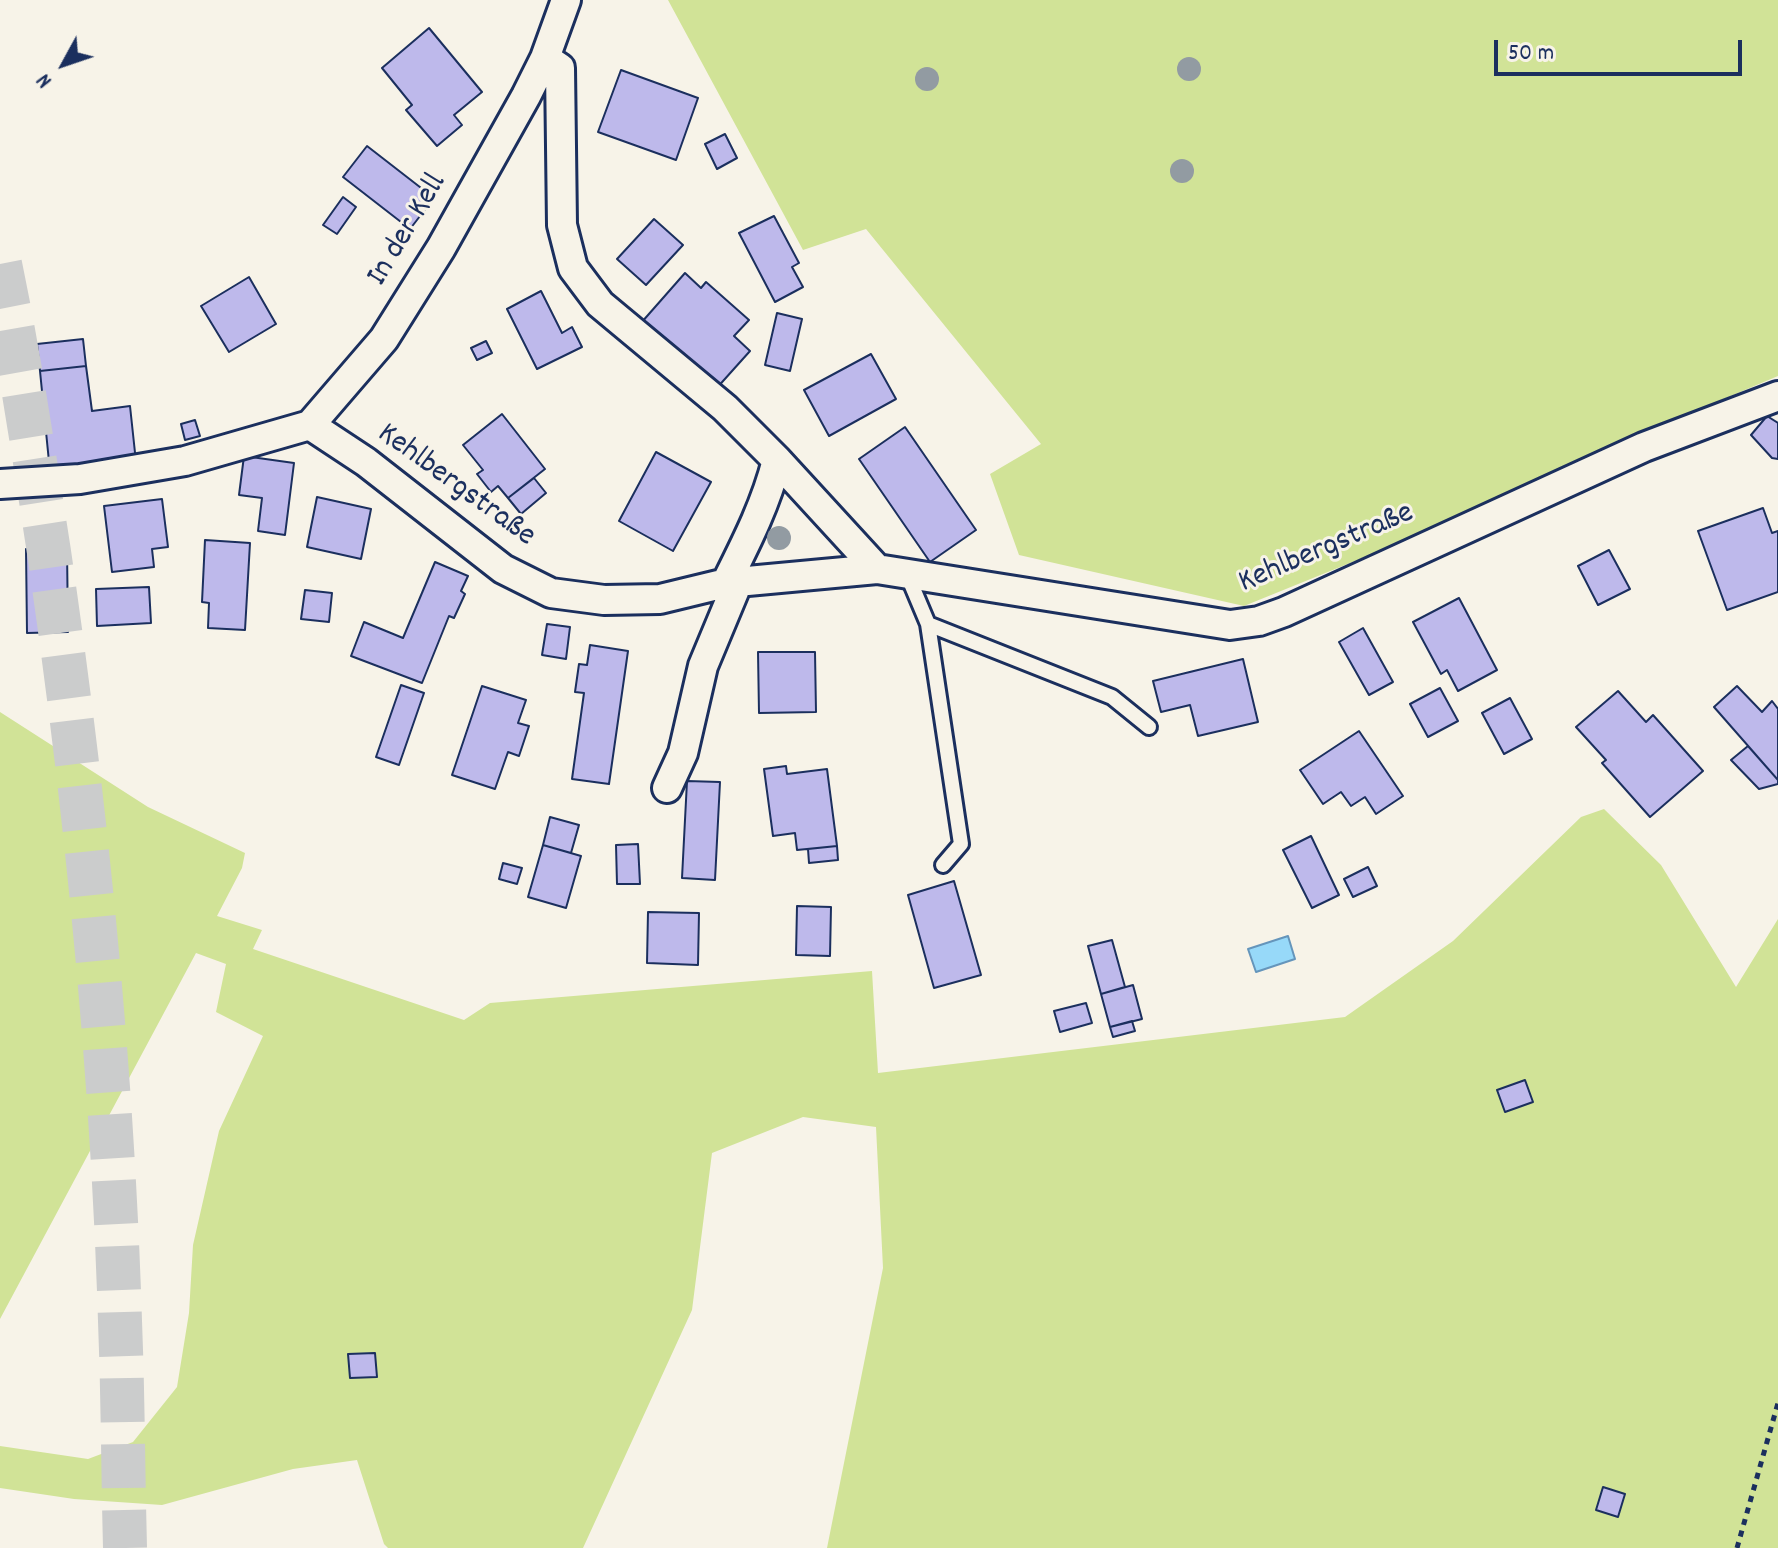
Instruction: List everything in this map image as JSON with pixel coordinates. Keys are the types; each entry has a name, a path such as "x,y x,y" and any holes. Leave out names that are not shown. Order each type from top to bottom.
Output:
{"street":[{"name":"In der Kell","path":"310,425 384,339 441,248 545,58 566,0"},
{"path":"545,58 560,68 562,225 573,268 600,304 725,408 877,569"},
{"name":"Kehlbergstraße","path":"310,425 366,462 503,569 551,593 604,600 660,599 732,582 877,569 1230,625 1259,621 1284,612 1644,447 1778,396"},
{"path":"0,484 80,479 185,461 310,425"},
{"path":"667,788 683,753 703,666 771,484 777,460"}],"lane":[{"path":"907,574 928,624 961,844 943,865"},
{"path":"928,624 1112,697 1149,727"}],"path":[{"path":"1737,1548 1778,1403"}],"green space":[{"path":"668,0 1778,0 1778,376 1641,434 1424,533 1244,606 1019,555 990,474 1041,444 866,229 803,250"},
{"path":"0,712 148,807 245,853 242,868 217,916 262,930 253,949 464,1020 490,1003 872,971 878,1073 1345,1017 1453,941 1581,817 1604,809 1661,865 1736,987 1778,919 1778,1548 827,1548 883,1268 876,1127 803,1117 712,1153 692,1310 583,1548 388,1548 384,1544 357,1460 293,1469 162,1505 74,1499 0,1488 0,1446 88,1459 133,1442 177,1387 189,1313 193,1245 219,1131 263,1036 216,1012 226,964 196,953 0,1319"}],"water":[{"path":"1288,936 1295,959 1256,972 1248,949"}],"building":[{"path":"429,28 482,92 454,115 462,125 437,146 406,110 412,105 382,68"},
{"path":"621,70 698,98 676,160 598,132"},
{"path":"725,134 737,158 717,169 705,144"},
{"path":"367,146 434,198 410,229 343,177"},
{"path":"343,197 356,207 337,234 323,225"},
{"path":"774,216 799,263 792,267 803,287 775,302 739,233"},
{"path":"654,219 683,245 646,285 617,259"},
{"path":"685,273 701,288 706,282 749,320 734,336 750,351 715,390 641,323"},
{"path":"249,277 276,324 229,352 201,306"},
{"path":"541,291 562,333 572,327 582,347 537,369 507,309"},
{"path":"777,313 802,319 790,371 765,365"},
{"path":"83,339 86,366 40,371 37,344"},
{"path":"486,341 492,353 477,360 471,348"},
{"path":"871,354 896,399 829,436 804,390"},
{"path":"86,366 92,411 130,406 136,462 50,472 40,371"},
{"path":"502,414 545,469 508,498 498,486 491,492 477,474 483,470 463,445"},
{"path":"1767,416 1778,423 1778,459 1772,458 1751,435"},
{"path":"195,420 200,436 185,440 181,424"},
{"path":"905,427 976,530 930,562 859,459"},
{"path":"656,452 711,482 673,551 619,521"},
{"path":"244,456 294,463 285,535 258,531 262,498 239,495"},
{"path":"534,478 546,493 521,514 508,498"},
{"path":"317,497 371,509 361,559 307,547"},
{"path":"162,499 168,547 152,549 154,567 112,572 104,506"},
{"path":"1763,508 1772,533 1778,531 1778,592 1727,610 1698,531"},
{"path":"205,540 250,543 245,630 208,628 209,603 202,602"},
{"path":"67,548 68,632 27,633 26,549"},
{"path":"1609,550 1630,589 1598,605 1578,566"},
{"path":"435,562 468,576 461,591 465,594 454,618 449,616 422,683 351,656 364,622 403,638"},
{"path":"149,587 151,623 97,626 96,589"},
{"path":"305,590 332,593 329,622 301,619"},
{"path":"1459,598 1497,670 1458,691 1447,670 1441,674 1413,622"},
{"path":"547,624 570,627 566,659 542,655"},
{"path":"1363,628 1393,682 1369,695 1339,642"},
{"path":"590,645 628,651 609,784 572,779 584,693 575,692 579,664 587,665"},
{"path":"758,652 815,652 816,712 759,713"},
{"path":"1243,659 1258,722 1198,736 1190,705 1161,712 1153,681"},
{"path":"401,685 424,693 399,765 376,757"},
{"path":"482,686 526,700 518,723 529,726 519,756 508,752 495,789 452,775"},
{"path":"1737,686 1762,712 1772,701 1778,709 1778,780 1714,707"},
{"path":"1440,688 1458,721 1428,737 1410,704"},
{"path":"1618,691 1646,722 1653,715 1703,771 1650,817 1602,763 1606,760 1576,727"},
{"path":"1510,698 1532,739 1504,754 1482,713"},
{"path":"1359,731 1403,796 1376,814 1365,797 1351,806 1341,792 1323,804 1300,770"},
{"path":"1748,746 1778,780 1778,784 1759,789 1731,760"},
{"path":"786,766 787,774 827,769 837,846 797,850 795,833 773,836 764,769"},
{"path":"687,781 720,782 715,880 682,878"},
{"path":"550,817 579,825 571,853 543,845"},
{"path":"1311,836 1339,895 1312,908 1283,850"},
{"path":"638,844 640,884 617,884 616,845"},
{"path":"543,845 581,856 566,908 528,897"},
{"path":"837,846 838,860 809,863 808,849"},
{"path":"503,863 522,868 517,884 499,879"},
{"path":"1368,867 1377,886 1353,897 1344,879"},
{"path":"954,881 981,975 934,988 908,895"},
{"path":"797,906 831,907 830,956 796,955"},
{"path":"648,912 699,913 698,965 647,963"},
{"path":"1112,940 1125,987 1101,994 1088,946"},
{"path":"1133,985 1142,1019 1110,1027 1101,994"},
{"path":"1086,1003 1092,1023 1060,1032 1054,1011"},
{"path":"1132,1021 1135,1031 1113,1037 1110,1027"},
{"path":"1525,1080 1533,1102 1505,1112 1497,1090"},
{"path":"375,1353 377,1377 350,1378 348,1354"},
{"path":"1603,1487 1625,1494 1618,1517 1596,1510"}],"tunnel":[{"path":"0,264 49,552 86,839 111,1128 121,1349 125,1548"}]}
